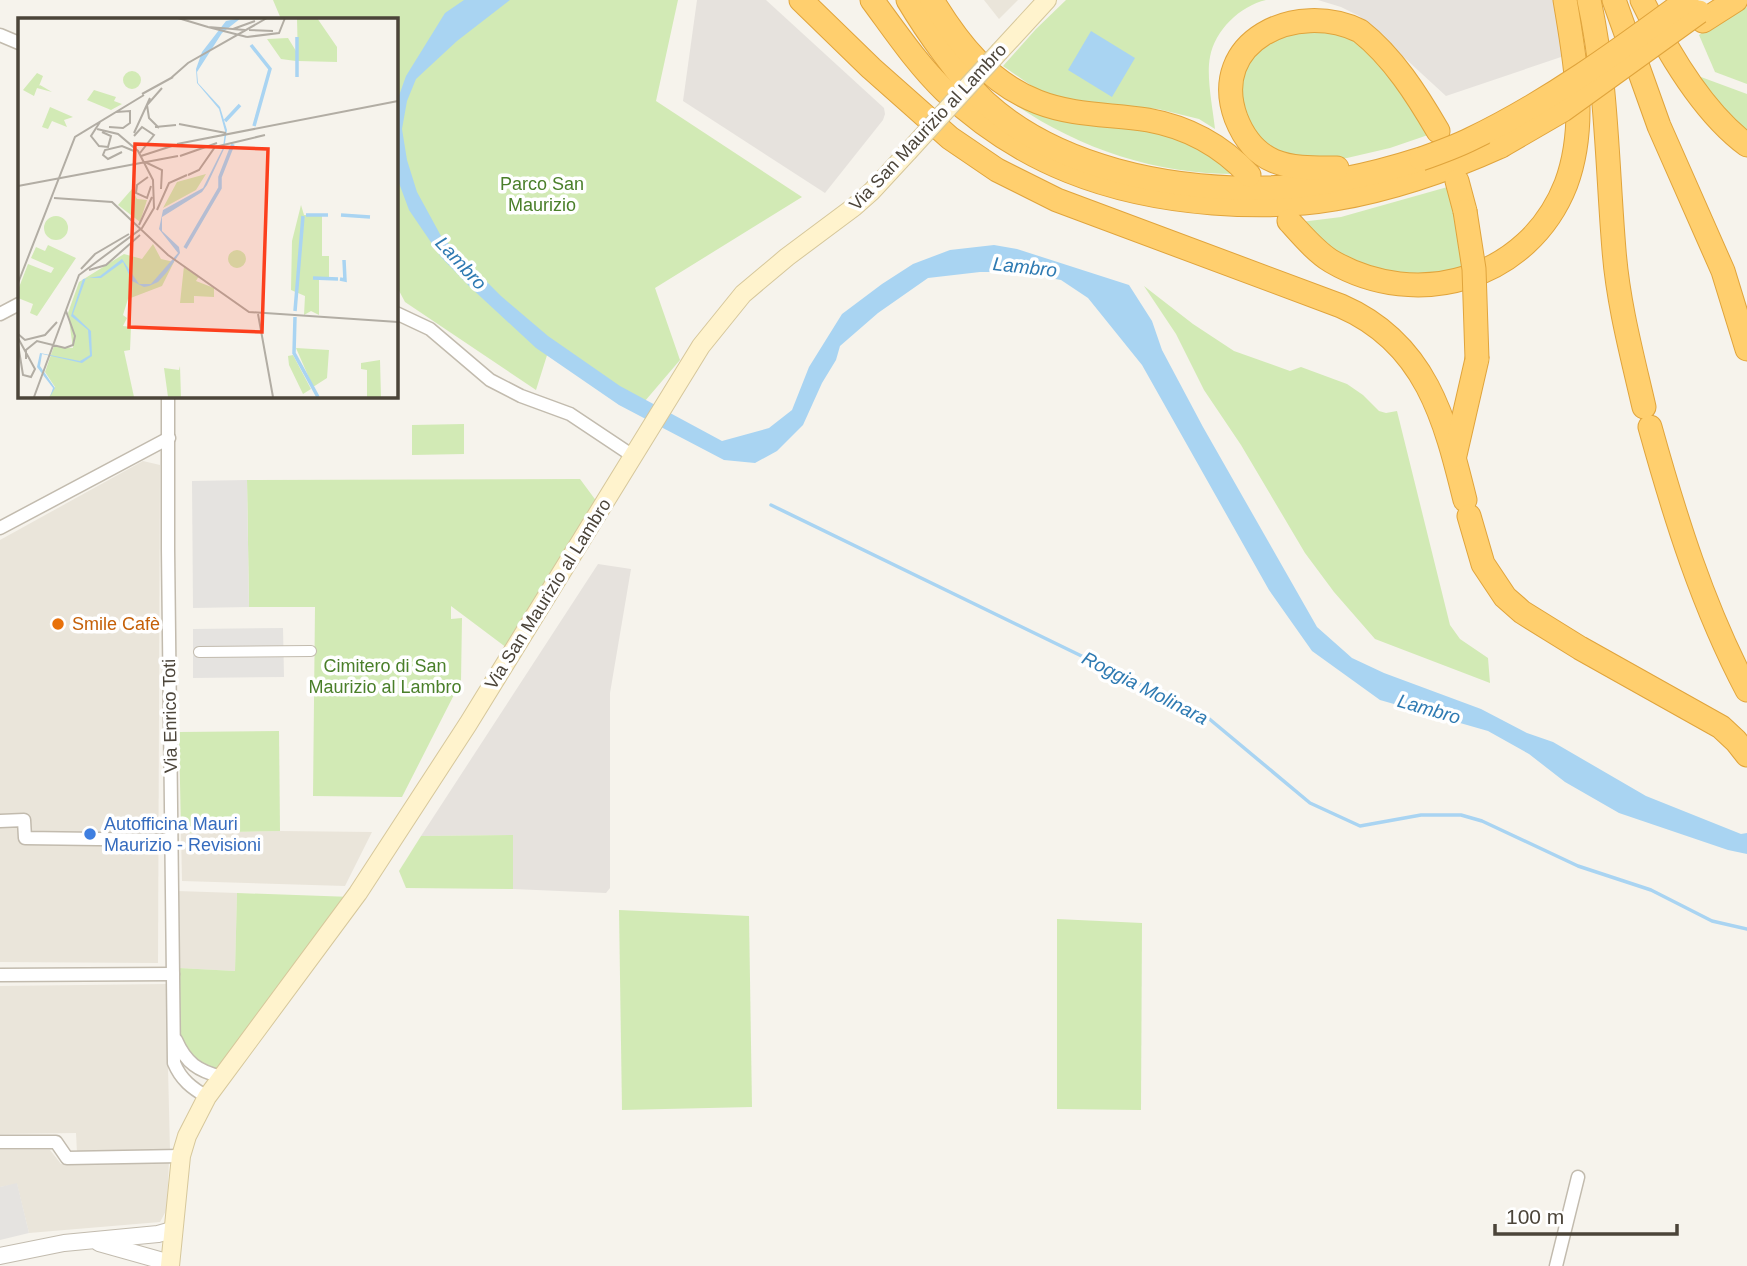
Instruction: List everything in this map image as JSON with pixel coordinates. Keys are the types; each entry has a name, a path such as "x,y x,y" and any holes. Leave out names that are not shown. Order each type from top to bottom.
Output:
{"highway":[{"path":"801,0 871,68 950,138 997,170 1057,200 1300,289 1356,312 1370,321 1399,346 1421,376 1443,416 1483,564 1505,597 1521,612 1580,648 1721,727 1747,755"},
{"path":"872,0 922,65 945,90 976,117 1016,144 1064,170 1107,186 1143,195 1232,205 1293,205 1334,200 1414,181 1462,164 1501,146 1563,110 1700,8"},
{"path":"908,0 958,70 985,101 1006,118 1054,147 1105,166 1193,184 1266,188 1376,173 1413,156"},
{"path":"933,0 971,56 992,76 1014,90 1061,110 1146,120 1191,132 1237,162 1249,175"},
{"path":"1289,221 1329,260 1370,278 1391,283 1445,283 1478,273 1506,260 1527,243 1543,224 1566,184 1572,160 1578,118 1577,89 1565,0"},
{"path":"1589,0 1604,106 1619,294 1647,417 1694,573 1747,690"},
{"path":"1614,0 1659,126 1723,271 1747,349"},
{"path":"1642,0 1681,71 1714,112 1747,145"},
{"path":"1609,58 1621,33 1661,0"},
{"path":"1438,131 1403,75 1359,30 1339,18 1319,12 1297,12 1279,17 1260,28 1244,44 1234,62 1230,85 1232,107 1240,128 1252,146 1272,160 1290,166 1337,168 1413,156 1470,140 1700,8 1736,0"},
{"path":"1455,458 1472,392 1477,359 1474,269 1465,211 1457,181"}],"main road":[{"name":"Via San Maurizio al Lambro","path":"170,1265 181,1156 187,1136 207,1097 358,893 468,724 701,346 743,294 872,191 1047,0"}],"street":[{"path":"0,35 18,43"},
{"path":"0,314 18,305"},
{"path":"397,313 430,329 490,380 521,396 570,414 633,456"},
{"name":"Via Enrico Toti","path":"168,397 167,549 174,1063 180,1076 207,1097"},
{"path":"0,528 169,438"},
{"name":"Via Enrico Toti","path":"199,652 311,651"},
{"path":"0,821 23,820 25,838 172,840"},
{"path":"0,975 173,974"},
{"path":"173,1036 182,1055 195,1068 222,1077"},
{"path":"0,1142 56,1142 67,1158 181,1156"},
{"path":"1556,1266 1578,1177"},
{"path":"0,1256 90,1240 158,1234 172,1230"},
{"path":"90,1240 170,1265"}],"shaded area":[{"path":"697,0 766,0 884,108 883,120 825,193 683,101"},
{"path":"984,0 1018,0 999,19"},
{"path":"1318,0 1553,0 1564,56 1446,96 1359,16"},
{"path":"143,461 160,465 158,963 0,962 0,540"},
{"path":"247,480 249,607 193,608 192,481"},
{"path":"598,564 631,569 610,693 610,888 606,893 513,889 513,835 421,836"},
{"path":"283,628 284,677 193,678 193,629"},
{"path":"372,832 345,886 182,881 181,833"},
{"path":"177,891 237,893 235,971 179,968"},
{"path":"166,984 170,1151 77,1153 76,1133 0,1134 0,986"},
{"path":"0,1150 50,1150 61,1164 169,1160 167,1209 160,1222 29,1233 17,1184 0,1187"},
{"path":"17,1183 29,1233 0,1240 0,1187"}],"green space":[{"name":"Parco San Maurizio","path":"273,0 678,0 656,101 802,197 655,288 680,360 639,408 549,349 536,390 405,302 397,287 397,18 281,18"},
{"path":"1066,0 1266,0 1247,8 1230,21 1213,47 1209,74 1215,129 1199,119 1158,109 1082,104 1039,91 1003,66"},
{"path":"1747,7 1747,84 1715,72 1699,35 1725,16"},
{"path":"1332,20 1402,81 1428,135 1390,148 1320,161 1275,154 1244,119 1240,71 1250,49"},
{"path":"1699,78 1747,94 1747,132 1713,99"},
{"path":"986,83 1145,128 1201,147 1236,174 1168,168 1103,150 1042,122"},
{"path":"1451,186 1467,273 1383,276 1333,253 1301,222 1341,217"},
{"path":"1144,286 1193,324 1234,351 1290,371 1301,367 1347,384 1379,411 1397,411 1450,625 1460,639 1488,658 1490,683 1375,639 1334,592 1305,553 1241,445 1204,390 1176,334"},
{"path":"464,424 464,454 412,455 412,425"},
{"name":"Cimitero di San Maurizio al Lambro","path":"580,479 600,506 507,648 451,606 451,619 462,618 461,681 402,797 313,796 315,607 249,607 247,480"},
{"path":"279,731 280,831 181,833 179,732"},
{"path":"513,835 513,889 406,888 399,871 421,836"},
{"path":"237,893 352,897 224,1069 206,1068 193,1061 185,1049 181,1035 179,968 235,971"},
{"path":"619,910 749,916 752,1107 622,1110"},
{"path":"1057,919 1142,923 1141,1110 1057,1109"}],"water":[{"name":"Lambro","path":"464,0 510,0 457,41 416,79 407,101 402,129 407,160 417,192 441,236 501,296 548,336 620,386 722,441 769,428 792,410 809,367 842,314 913,264 950,250 994,245 1017,249 1129,285 1152,321 1162,350 1203,427 1317,627 1352,658 1384,673 1481,709 1527,733 1553,742 1646,796 1741,834 1747,833 1747,854 1619,813 1565,782 1529,754 1488,731 1380,700 1312,651 1269,590 1142,365 1088,298 1061,280 1018,272 980,272 928,278 878,313 840,346 836,360 803,425 777,451 755,463 724,460 619,405 536,348 469,286 441,257 409,210 397,178 397,101 406,76 445,13"},
{"path":"1091,31 1135,58 1112,97 1068,70"}],"waterway":[{"name":"Roggia Molinara","path":"771,505 1207,717 1310,803 1360,826 1421,815 1461,815 1482,821 1578,866 1651,890 1712,921 1747,929"}],"place":[{"name":"Smile Cafè","path":"58,624"},
{"name":"Autofficina Mauri Maurizio - Revisioni","path":"90,834"}]}
